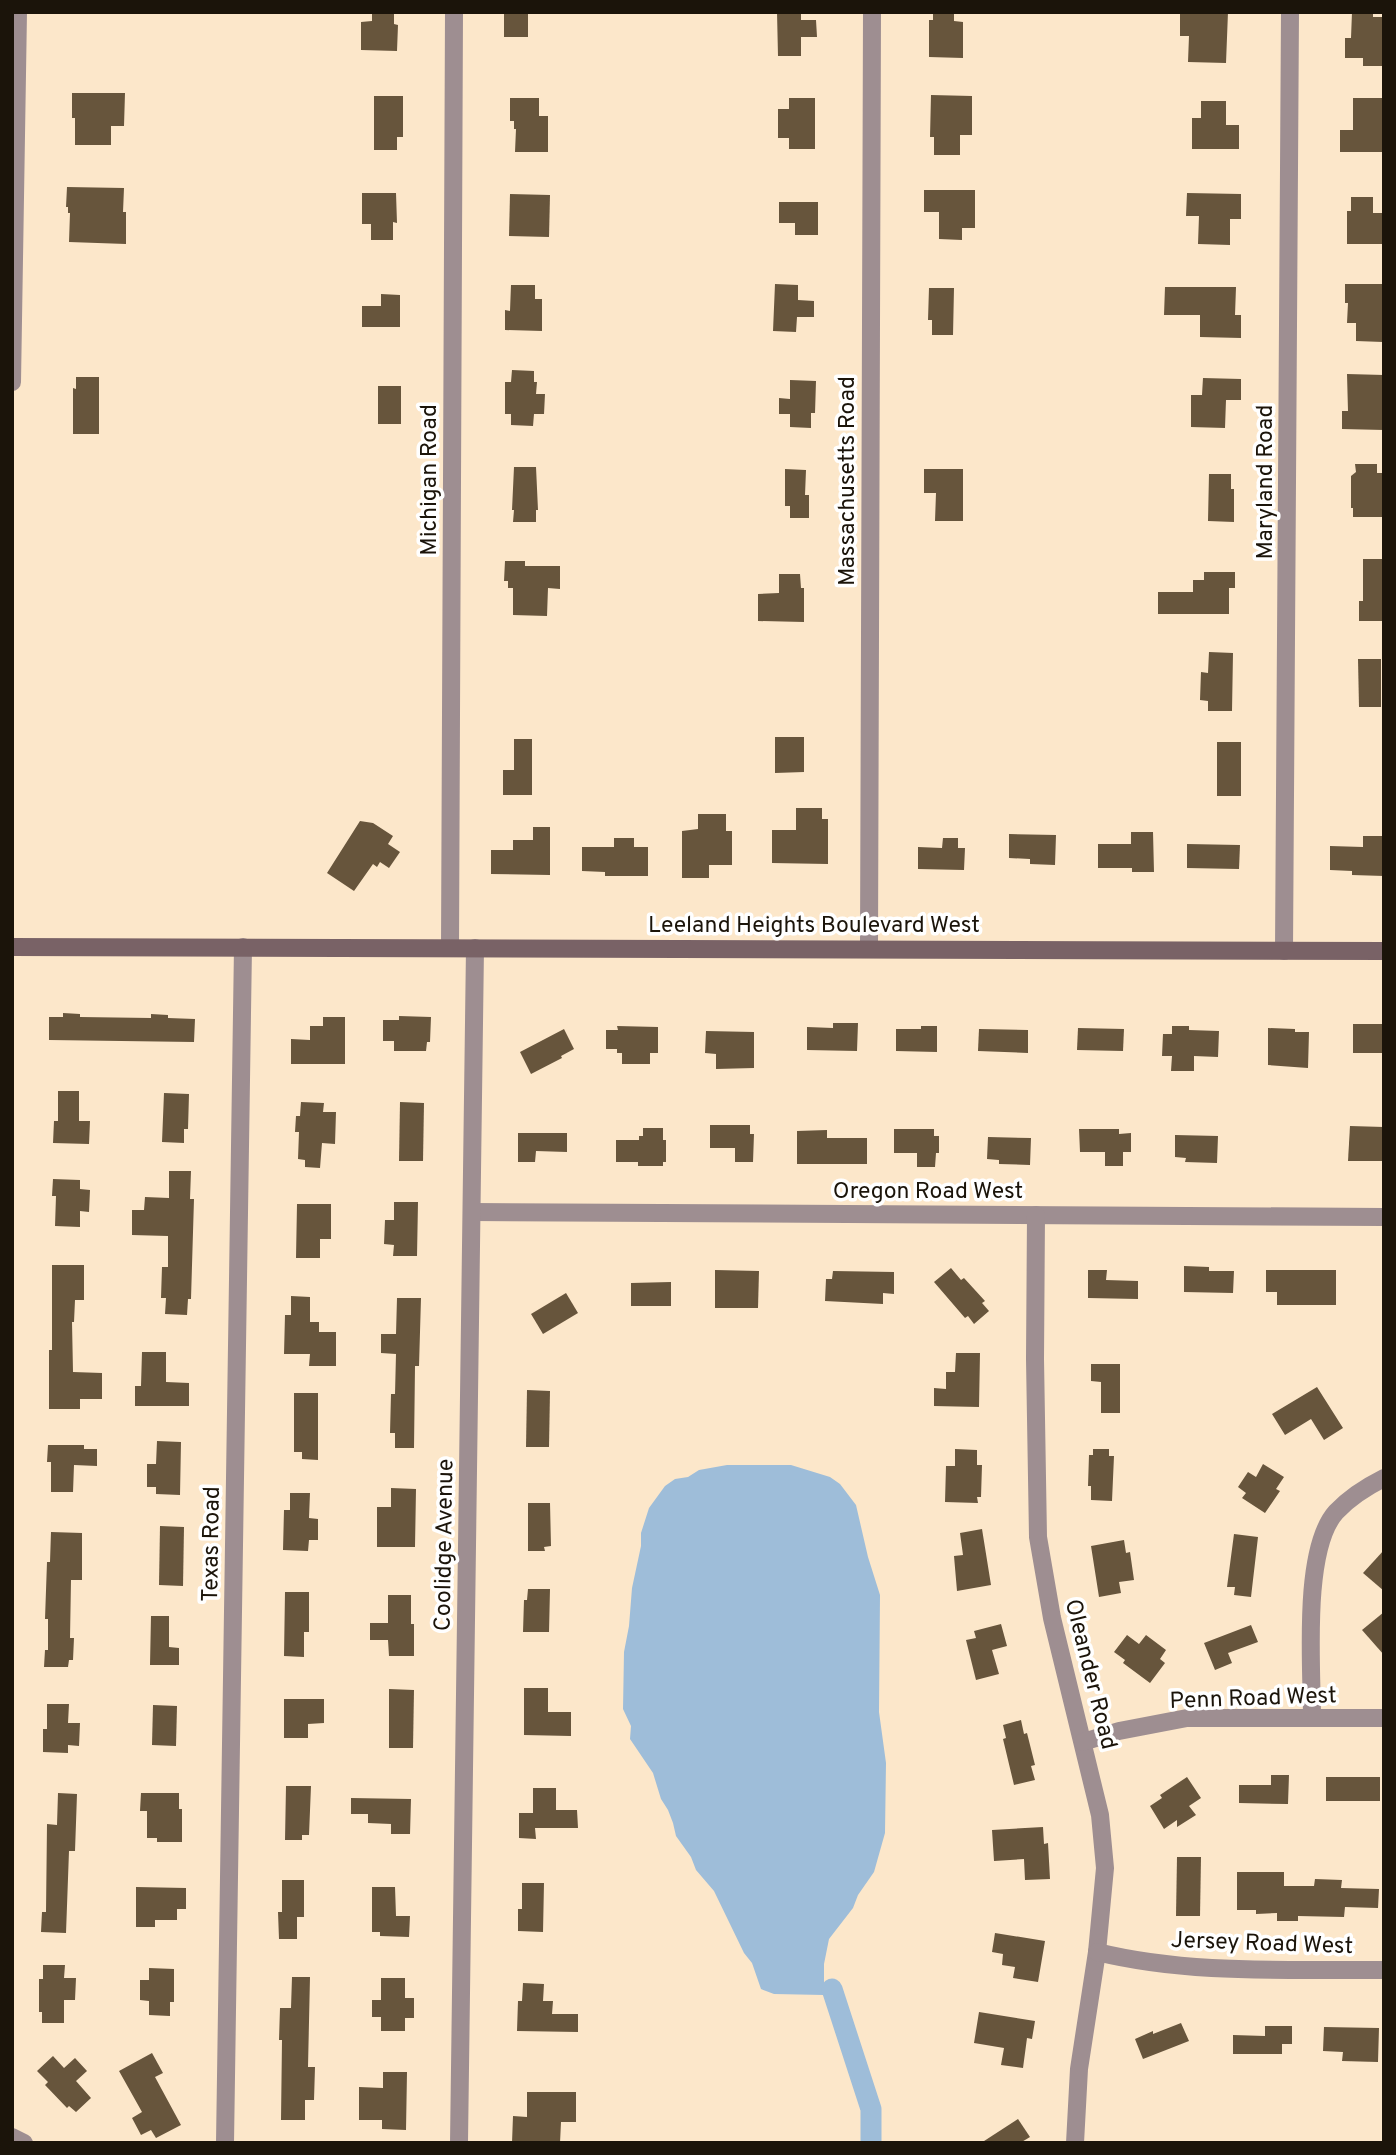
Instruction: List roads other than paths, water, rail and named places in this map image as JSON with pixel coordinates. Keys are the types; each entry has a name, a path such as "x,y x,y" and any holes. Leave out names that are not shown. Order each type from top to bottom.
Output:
{"main road":[{"name":"Leeland Heights Boulevard West","path":"12,947 1384,951"}],"street":[{"path":"12,382 18,12"},
{"name":"Michigan Road","path":"450,948 454,12"},
{"name":"Massachusetts Road","path":"869,949 872,12"},
{"name":"Maryland Road","path":"1284,951 1290,12"},
{"name":"Texas Road","path":"225,2143 243,947"},
{"name":"Coolidge Avenue","path":"459,2143 475,948"},
{"name":"Oregon Road West","path":"472,1212 1384,1217"},
{"name":"Oleander Road","path":"1036,1214 1038,1537 1052,1618 1100,1815 1104,1845 1104,1896 1079,2070 1075,2143"},
{"path":"1312,1718 1312,1597 1314,1571 1321,1542 1334,1514 1360,1491 1384,1478"},
{"name":"Penn Road West","path":"1083,1742 1119,1731 1187,1718 1384,1718"},
{"name":"Jersey Road West","path":"1097,1952 1196,1968 1384,1970"},
{"path":"12,2137 24,2143"}],"water":[{"path":"727,1465 791,1465 830,1477 840,1484 856,1505 880,1595 879,1712 886,1763 885,1833 874,1872 858,1895 853,1908 829,1939 824,1964 824,1995 774,1994 761,1989 752,1963 744,1953 714,1891 696,1870 691,1857 676,1836 653,1773 630,1739 631,1726 623,1709 624,1652 632,1588 641,1533 649,1508 665,1486 675,1479 688,1477 699,1470"}],"waterway":[{"path":"832,1989 871,2109 871,2143"}]}
